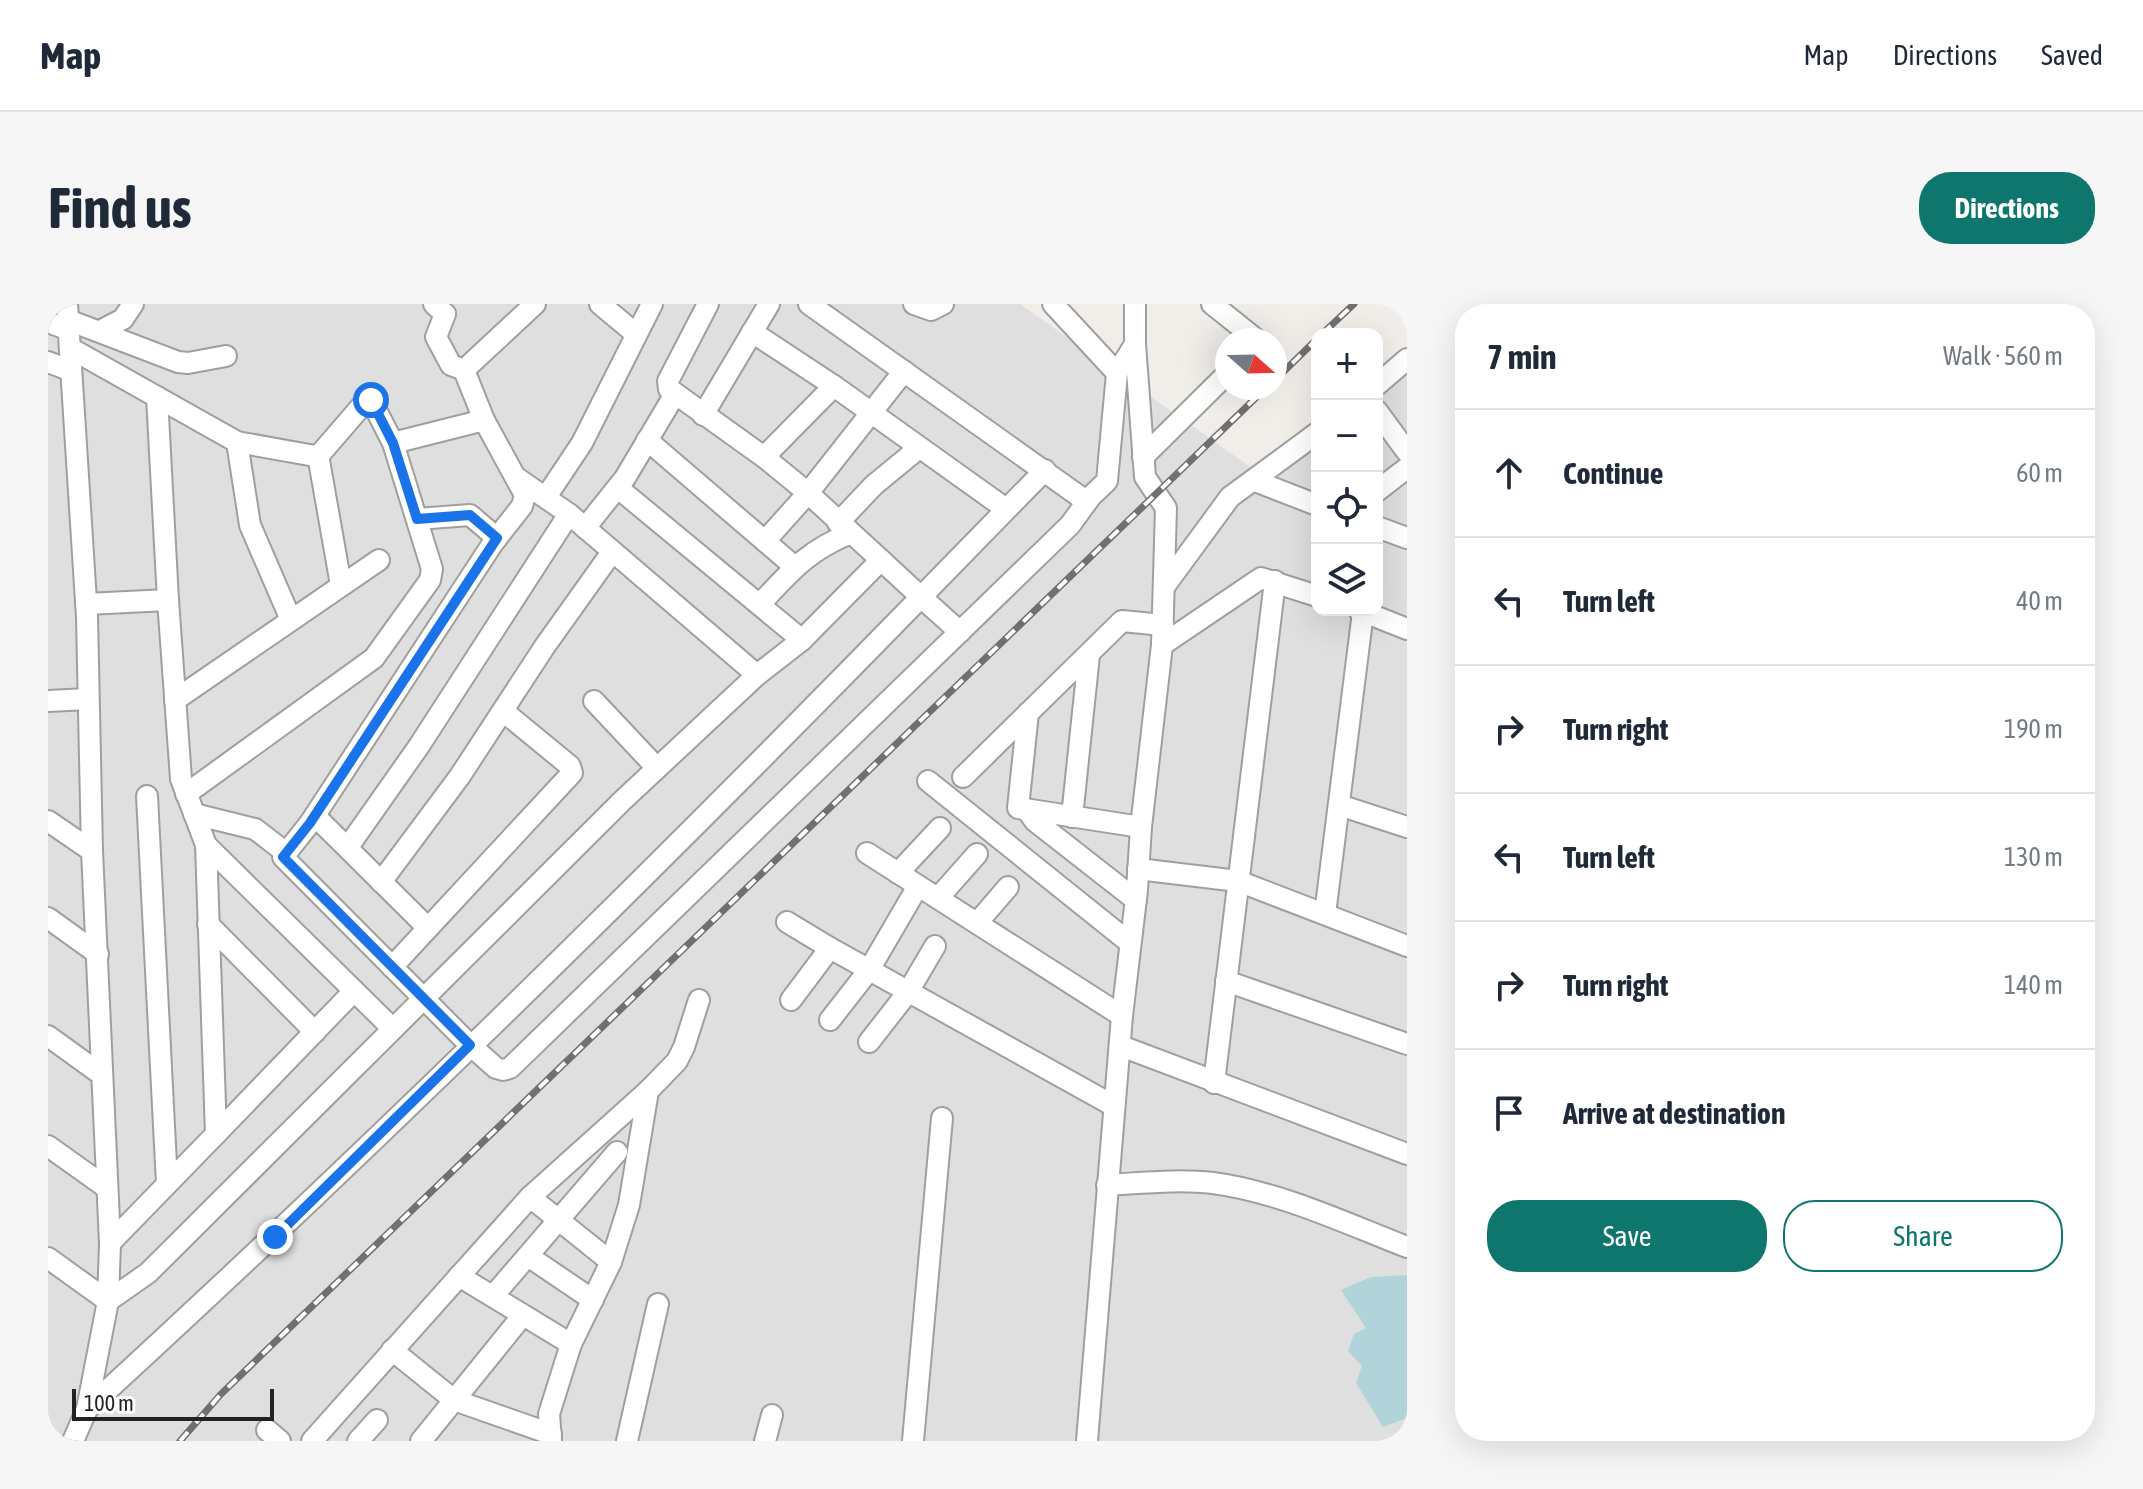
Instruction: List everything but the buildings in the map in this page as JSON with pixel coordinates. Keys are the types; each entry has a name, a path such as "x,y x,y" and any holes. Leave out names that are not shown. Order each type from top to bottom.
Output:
{"street":[{"path":"100,331 118,323 133,304"},
{"path":"434,304 445,314 436,337 451,365 464,370 484,420 517,478 525,500 315,816 283,857 470,1045 496,1068 503,1070 510,1068 1070,525 1107,481 1117,373 1135,344"},
{"path":"464,370 535,304"},
{"path":"600,304 636,334"},
{"path":"546,497 582,443 652,304"},
{"path":"708,304 668,381 669,389 764,457 808,493 960,632"},
{"path":"703,415 769,304"},
{"path":"809,304 1082,499 1089,499"},
{"path":"914,304 931,310 943,304"},
{"path":"1053,304 1117,373"},
{"path":"1087,1441 1122,1016 1162,635 1166,508 1145,481 1135,304"},
{"path":"1212,304 1242,328"},
{"path":"64,325 100,331 183,363 226,356"},
{"path":"64,325 86,604 92,851 110,1243 108,1301 87,1409 73,1441"},
{"path":"64,325 157,397 237,442 318,455"},
{"path":"752,332 834,386 1006,509"},
{"path":"1383,380 1407,359"},
{"path":"48,362 69,370"},
{"path":"765,541 808,493 904,371"},
{"path":"764,457 834,386"},
{"path":"1143,457 1215,386"},
{"path":"585,528 618,488 675,394"},
{"path":"157,397 181,779 206,845 216,1134"},
{"path":"186,794 374,658 432,574 393,443 374,403 368,400 318,455"},
{"path":"1383,419 1407,452"},
{"path":"393,443 484,420"},
{"path":"1164,587 1225,502 1311,438"},
{"path":"647,440 795,567"},
{"path":"237,442 250,525 291,620"},
{"path":"760,604 795,567 844,528 874,485 919,448"},
{"path":"318,455 341,585"},
{"path":"1383,486 1407,468"},
{"path":"87,1409 275,1237 745,777 1045,470"},
{"path":"517,478 569,514 757,675"},
{"path":"1255,481 1311,503"},
{"path":"618,488 802,640"},
{"path":"348,847 419,746 569,514"},
{"path":"417,519 470,515 497,538"},
{"path":"1383,529 1407,538"},
{"path":"381,882 460,776 612,552"},
{"path":"175,700 379,560"},
{"path":"108,1301 148,1273 657,768 757,675 802,640 881,560"},
{"path":"963,777 1122,621 1162,635 1261,578 1311,594"},
{"path":"1214,1083 1275,581"},
{"path":"86,604 168,600"},
{"path":"1325,914 1360,616"},
{"path":"1374,616 1407,629"},
{"path":"1072,817 1089,655"},
{"path":"48,701 88,699"},
{"path":"594,701 657,768"},
{"path":"392,967 572,773 570,766 503,711"},
{"path":"1028,713 1017,806 1141,827"},
{"path":"928,781 1130,943"},
{"path":"147,796 167,1184"},
{"path":"1339,805 1407,827"},
{"path":"1026,809 1035,821 1136,900"},
{"path":"194,814 255,829 285,852"},
{"path":"315,816 427,927"},
{"path":"48,821 92,851"},
{"path":"898,873 940,828"},
{"path":"206,845 393,1029"},
{"path":"867,853 1122,1016"},
{"path":"938,898 977,854"},
{"path":"1138,869 1238,881 1407,946"},
{"path":"830,1020 869,970 918,886"},
{"path":"977,923 1008,887"},
{"path":"48,918 98,954"},
{"path":"787,922 1114,1106"},
{"path":"208,924 315,1032"},
{"path":"869,1042 908,992 935,946"},
{"path":"791,1000 830,948"},
{"path":"1226,981 1407,1044"},
{"path":"110,1243 354,991"},
{"path":"312,1441 530,1197 648,1091 682,1054 699,1000"},
{"path":"48,1036 102,1075"},
{"path":"1121,1046 1407,1154"},
{"path":"392,1350 454,1400 551,1438 549,1414 571,1344 611,1262 629,1205 648,1091"},
{"path":"913,1441 942,1118"},
{"path":"48,1146 107,1188"},
{"path":"493,1296 617,1152"},
{"path":"1107,1185 1175,1180 1215,1183 1299,1205 1407,1247"},
{"path":"530,1197 611,1262"},
{"path":"528,1256 593,1300"},
{"path":"48,1258 108,1301"},
{"path":"459,1276 571,1344"},
{"path":"627,1441 658,1304"},
{"path":"421,1441 523,1315"},
{"path":"765,1441 772,1415"},
{"path":"358,1441 377,1420"}],"shaded area":[{"path":"48,304 1020,304 1270,481 1311,442 1311,616 1383,616 1383,372 1407,349 1407,1441 48,1441"}],"water":[{"path":"1407,1275 1407,1418 1383,1427 1356,1383 1362,1366 1348,1351 1354,1334 1366,1328 1341,1290 1371,1277"}],"railway":[{"path":"1328,328 1354,304"},
{"path":"1287,368 1311,345"},
{"path":"180,1441 221,1394 1254,400"}],"route":[{"path":"275,1237 470,1045 283,857 310,823 497,538 470,515 417,519 393,443 371,400"}]}
